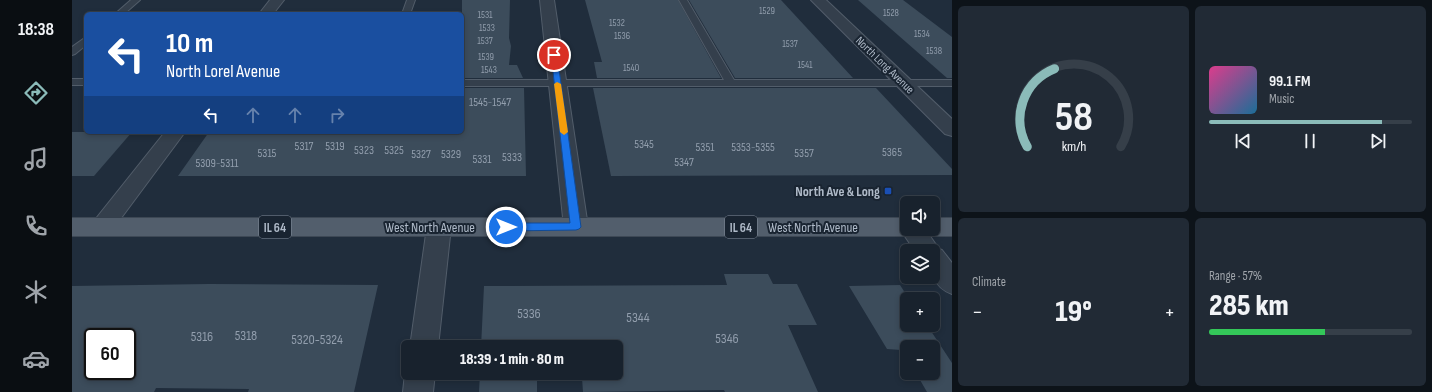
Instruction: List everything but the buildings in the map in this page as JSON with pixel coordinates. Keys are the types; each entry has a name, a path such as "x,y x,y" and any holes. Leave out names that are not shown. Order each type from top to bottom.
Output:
{"main road":[{"name":"West North Avenue","path":"72,227 900,227"},
{"path":"940,227 952,227"}],"street":[{"path":"268,12 277,0"},
{"path":"547,0 576,227"},
{"name":"North Long Avenue","path":"818,0 952,130"},
{"path":"102,227 173,134"},
{"path":"425,340 439,227"},
{"path":"940,267 952,283"},
{"path":"418,392 419,380"}],"lane":[{"path":"121,12 136,0"},
{"path":"407,12 411,0"},
{"path":"683,0 731,83"},
{"path":"72,52 84,42"},
{"path":"72,82 84,82"},
{"path":"464,83 952,83"}],"slow traffic":[{"path":"557,84 564,132"}],"place":[{"name":"North Ave & Long","path":"888,191"}],"route":[{"path":"506,227 576,227 554,55"}]}
